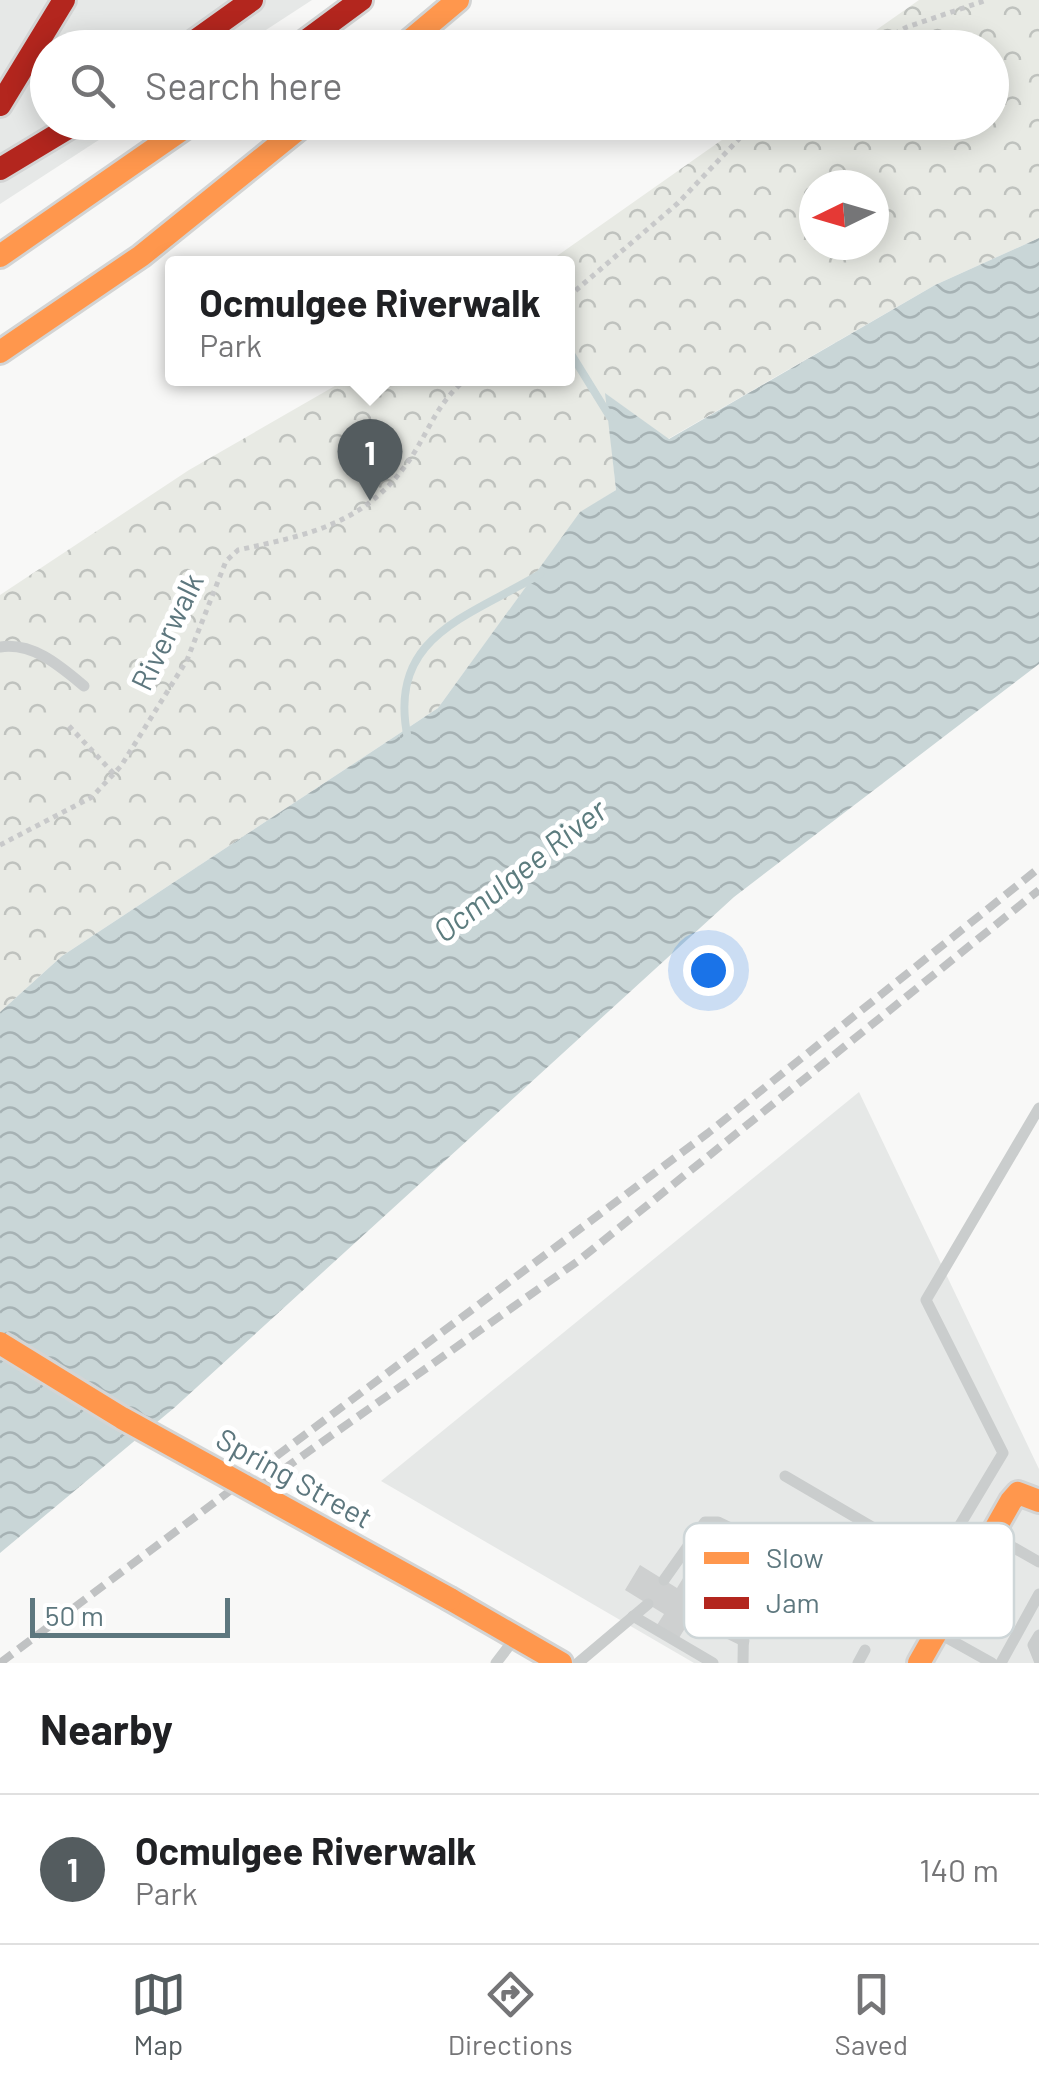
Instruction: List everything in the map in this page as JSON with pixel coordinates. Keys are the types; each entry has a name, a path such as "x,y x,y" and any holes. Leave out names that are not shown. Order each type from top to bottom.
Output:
{"main road":[{"path":"46,30 64,0"},
{"path":"320,30 361,0"},
{"path":"422,30 458,0"},
{"path":"211,30 252,2"},
{"path":"0,106 30,56"},
{"path":"0,170 49,140"},
{"path":"0,256 167,140"},
{"path":"0,352 141,256 286,140"},
{"name":"Spring Street","path":"0,1343 122,1418 561,1663"},
{"path":"1002,1523 1029,1497"},
{"path":"919,1663 933,1638"}],"lane":[{"path":"0,647 17,644 40,654 84,686"},
{"path":"961,1523 1002,1453 926,1300 1039,1108"},
{"path":"785,1476 865,1523"},
{"path":"664,1580 684,1548"},
{"path":"1014,1548 1039,1562"},
{"path":"673,1566 684,1572"},
{"path":"1001,1663 1039,1594"},
{"path":"578,1663 648,1604"},
{"path":"633,1616 713,1663"},
{"path":"1039,1635 1033,1646 1039,1660"},
{"path":"738,1638 744,1641"},
{"path":"742,1663 744,1638"},
{"path":"947,1638 992,1663"},
{"path":"496,1663 514,1639"},
{"path":"858,1663 865,1650"}],"path":[{"path":"901,30 987,0"},
{"path":"575,291 678,203 738,140"},
{"name":"Riverwalk","path":"0,845 54,820 92,796 114,774 150,724 186,660 226,561 238,550 334,526 368,504 398,476 444,398 458,386"},
{"path":"69,726 114,774"}],"shaded area":[{"path":"0,0 312,0 266,30 30,30 30,140 99,140 0,204"},
{"path":"859,1092 1039,1469 1039,1663 694,1663 381,1481"}],"green space":[{"path":"919,0 1039,0 1039,238 935,285 668,439 606,394 616,490 580,513 438,708 62,956 0,1012 0,595 189,470 335,386 575,386 575,256 557,256 722,140 1009,140 1009,30 876,30"}],"water":[{"name":"Ocmulgee River","path":"1039,238 1039,664 734,897 174,1408 0,1553 0,1012 62,956 438,708 580,512 616,490 605,393 669,439 935,285"}],"building":[{"path":"640,1565 677,1588 684,1577 684,1630 679,1638 657,1625 664,1614 625,1590"}],"waterway":[{"path":"575,360 610,417"},
{"path":"408,739 404,704 409,676 421,653 460,618 540,574"}],"railway":[{"path":"0,1663 708,1133 1039,868"},
{"path":"264,1483 578,1261 1039,890"}],"traffic: slow":[{"path":"422,30 458,0"},
{"path":"0,256 167,140"},
{"path":"0,352 141,256 285,140"},
{"path":"0,1343 122,1418 450,1599"},
{"path":"999,1523 1018,1493 1039,1501"},
{"path":"450,1599 561,1663"},
{"path":"919,1663 933,1638"}],"traffic: jam":[{"path":"46,30 64,0"},
{"path":"210,30 252,0"},
{"path":"320,30 361,0"},
{"path":"0,105 30,56"},
{"path":"0,169 48,140"}],"place":[{"name":"Ocmulgee Riverwalk","path":"370,501"}]}
